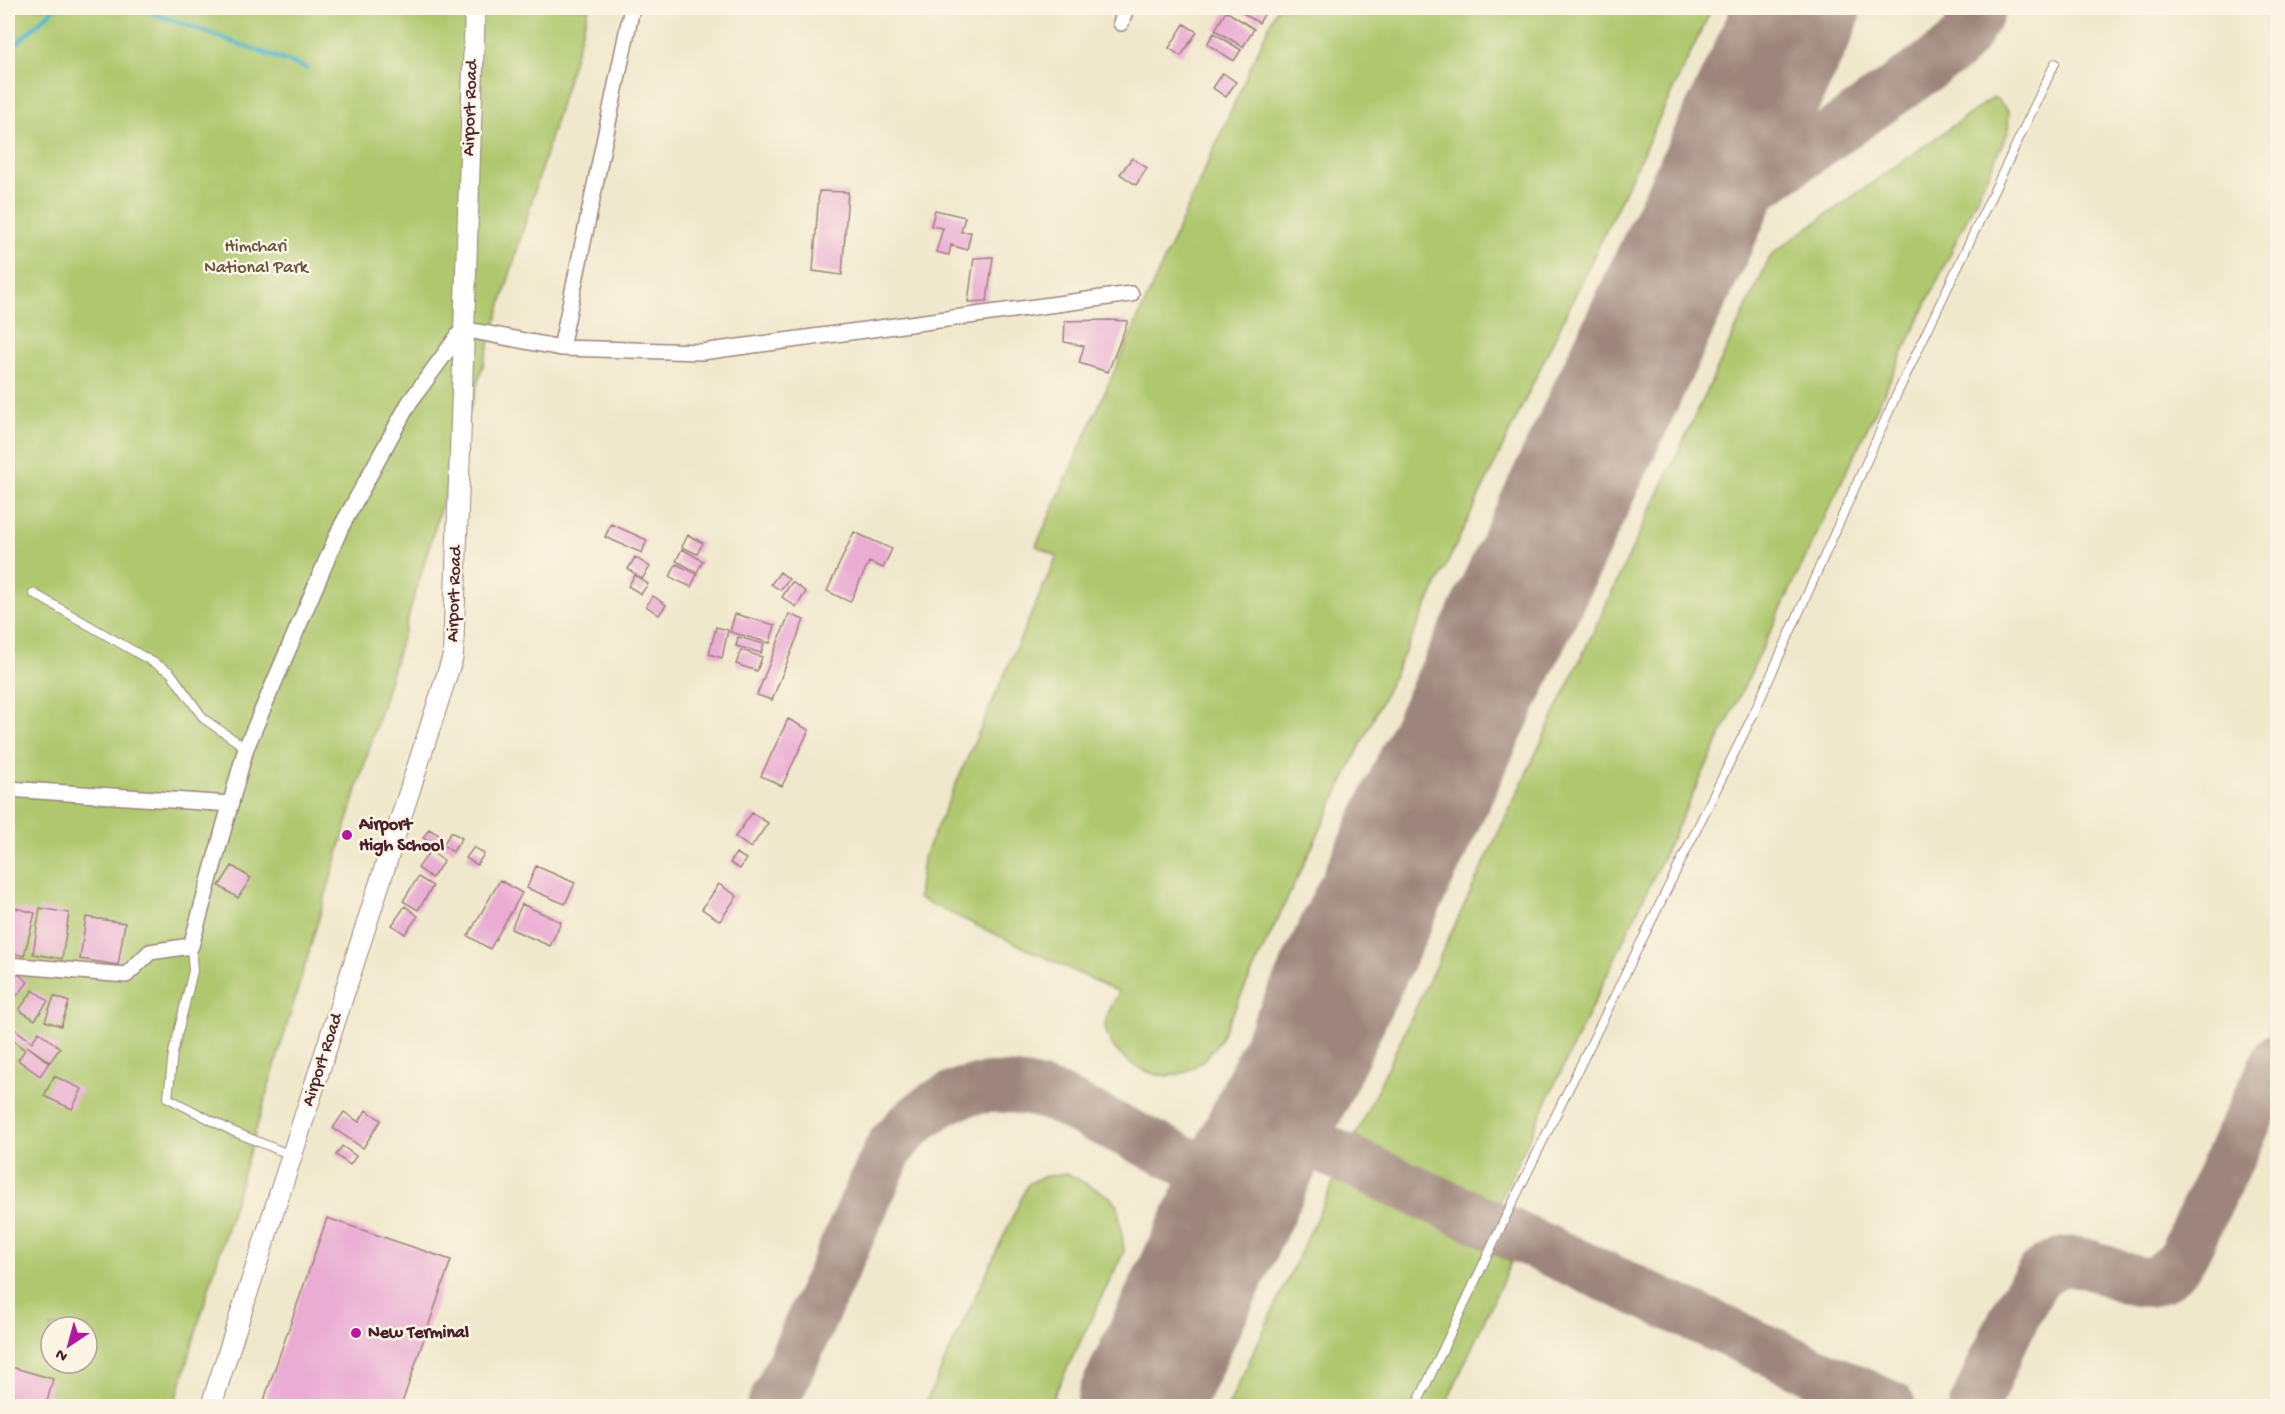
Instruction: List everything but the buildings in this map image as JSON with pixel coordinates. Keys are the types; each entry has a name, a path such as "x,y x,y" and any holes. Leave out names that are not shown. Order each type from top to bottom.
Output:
{"street":[{"name":"Airport Road","path":"211,1407 453,656 475,8"},
{"path":"561,348 633,8"},
{"path":"1121,23 1126,8"},
{"path":"8,965 126,975 150,952 190,945 246,748 340,530 409,403 463,329 561,348 702,352 1131,294"},
{"path":"8,789 231,804"}],"lane":[{"path":"1416,1407 1507,1214 1754,713 1895,398 2055,63"},
{"path":"33,593 170,672 204,718 246,748"},
{"path":"190,945 193,971 173,1053 168,1098 232,1131 292,1156"}],"green space":[{"name":"Himchari National Park","path":"8,8 589,8 174,1406 8,1406"},
{"path":"1277,8 1712,8 1219,1042 1204,1059 1185,1072 1161,1075 1135,1066 1114,1048 1108,1037 1105,1021 1119,992 918,898 923,858 1057,556 1036,546"},
{"path":"1994,97 2009,111 2008,132 1478,1246 1511,1262 1445,1406 1228,1406 1769,259 1778,249"},
{"path":"1066,1173 1109,1196 1118,1206 1124,1251 1049,1406 924,1406 1028,1184 1042,1177"}],"waterway":[{"path":"8,51 55,8"},
{"path":"139,8 306,68"}],"taxiway":[{"path":"1680,259 1705,226 1723,210 1955,48 1982,8"},
{"path":"1974,1406 2028,1292 2047,1269 2065,1262 2083,1263 2136,1281 2153,1281 2169,1272 2185,1251 2278,1057"},
{"path":"772,1406 890,1147 925,1112 944,1100 964,1092 984,1088 1030,1091 1055,1098 1190,1163"},
{"path":"1271,1125 1891,1406"},
{"path":"1220,1232 1221,1210 1217,1193 1206,1177 1190,1163 1214,1168 1233,1165 1249,1155 1265,1136"}],"runway":[{"path":"1138,1406 1799,8"}],"place":[{"name":"Airport High School","path":"347,835"},
{"name":"New Terminal","path":"356,1333"}]}
